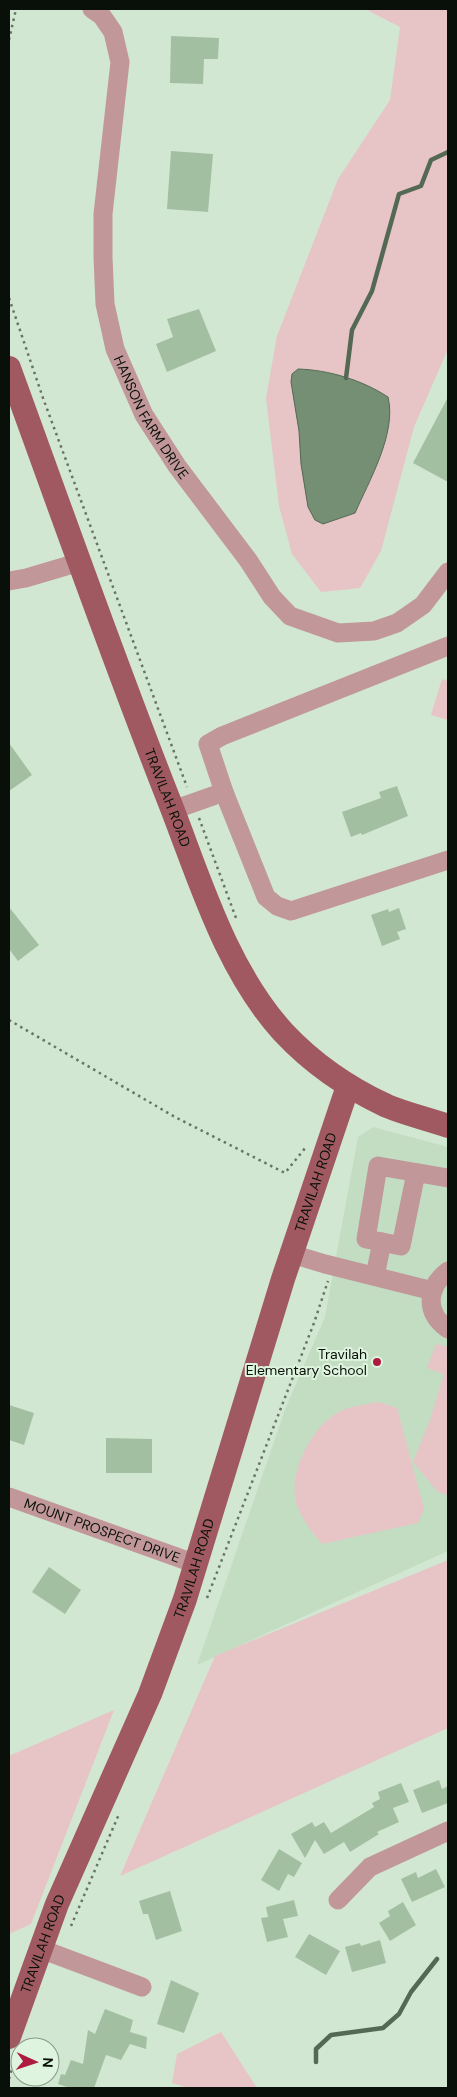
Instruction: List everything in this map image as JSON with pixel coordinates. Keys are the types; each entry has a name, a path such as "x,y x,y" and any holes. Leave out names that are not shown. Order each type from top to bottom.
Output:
{"main road":[{"name":"TRAVILAH ROAD","path":"9,368 80,562 183,807 228,950 259,1002 283,1032 314,1061 348,1086 292,1254 185,1599 150,1694 57,1904 9,2037"},
{"path":"348,1086 389,1106 448,1126"}],"street":[{"name":"HANSON FARM DRIVE","path":"92,9 102,16 113,32 120,62 103,214 102,257 106,304 115,349 144,415 177,466 248,560 272,597 290,616 338,632 374,631 397,622 422,604 448,572"},
{"path":"9,581 80,562"},
{"path":"448,646 222,736 208,744 224,792 266,897 277,906 290,912 448,860"},
{"path":"183,807 224,792"},
{"path":"416,1173 401,1246 366,1238 378,1166 448,1178"},
{"path":"375,1276 382,1242"},
{"path":"292,1254 432,1291"},
{"path":"448,1271 440,1278 432,1291 431,1300 433,1312 440,1323 448,1329"},
{"name":"MOUNT PROSPECT DRIVE","path":"9,1497 196,1564"},
{"path":"338,1900 370,1867 448,1830"},
{"path":"41,1948 142,1987"}],"path":[{"path":"9,40 16,9"},
{"path":"9,298 183,807 237,923"},
{"path":"9,1020 175,1117 285,1173 310,1143"}],"shaded area":[{"path":"365,9 448,9 448,349 414,427 381,551 360,588 321,592 292,554 279,506 266,398 277,336 338,179 390,100 400,27"},
{"path":"298,369 321,371 345,377 388,397 390,411 389,426 385,441 374,472 355,513 323,524 315,520 308,507 301,464 299,431 291,382 292,374"},
{"path":"442,679 448,681 448,720 431,715"},
{"name":"Travilah Elementary School","path":"373,1127 448,1147 448,1551 197,1665 286,1407 325,1317 358,1137"},
{"path":"436,1344 448,1347 448,1495 438,1492 413,1462 430,1420 444,1374 427,1368"},
{"path":"378,1402 397,1408 424,1509 418,1523 322,1544 304,1521 297,1505 295,1480 303,1454 318,1430 337,1413 352,1407"},
{"path":"448,1560 448,1728 120,1876 215,1656"},
{"path":"114,1710 31,1924 9,1934 9,1756"},
{"path":"221,2032 257,2088 188,2088 172,2083 177,2054"}],"building":[{"path":"171,36 219,38 218,59 204,59 203,84 170,83"},
{"path":"171,151 213,154 208,212 167,209"},
{"path":"199,309 216,351 167,372 156,344 173,337 167,319"},
{"path":"448,397 448,482 413,463"},
{"path":"9,743 32,775 9,791"},
{"path":"397,786 408,816 362,835 361,833 351,837 342,812 381,798 379,792"},
{"path":"9,907 39,945 18,961 9,949"},
{"path":"399,908 406,929 397,932 400,939 382,946 371,915 388,909 389,912"},
{"path":"9,1405 34,1413 24,1445 9,1440"},
{"path":"106,1438 152,1439 152,1473 106,1473"},
{"path":"49,1567 81,1590 65,1614 32,1592"},
{"path":"439,1780 442,1789 448,1786 448,1803 422,1813 413,1790"},
{"path":"401,1783 409,1802 393,1808 399,1822 377,1832 379,1834 350,1852 344,1842 324,1854 315,1840 305,1858 291,1834 312,1822 315,1827 324,1822 331,1833 374,1807 372,1803 380,1799 378,1792"},
{"path":"279,1849 302,1863 294,1877 288,1874 279,1891 261,1880"},
{"path":"436,1869 445,1887 412,1902 401,1879 416,1872 418,1878"},
{"path":"170,1891 182,1931 156,1940 148,1914 143,1914 139,1901"},
{"path":"294,1900 298,1916 283,1919 288,1937 267,1942 261,1918 268,1917 266,1907"},
{"path":"403,1902 416,1925 390,1941 379,1923 390,1916 388,1911"},
{"path":"309,1934 340,1951 326,1975 295,1957"},
{"path":"380,1940 386,1963 352,1972 345,1947 360,1943 361,1946"},
{"path":"171,1980 199,1993 184,2033 157,2024"},
{"path":"105,2009 133,2020 130,2032 147,2037 146,2049 130,2044 121,2060 106,2055 94,2088 70,2088 60,2085 61,2074 65,2075 71,2060 83,2064 88,2030 95,2034"}],"waterway":[{"path":"346,378 352,330 372,291 399,194 421,186 431,160 448,152"},
{"path":"316,2062 316,2049 331,2035 383,2028 399,2014 411,1992 437,1959"}],"place":[{"name":"Travilah Elementary School","path":"377,1362"}]}
